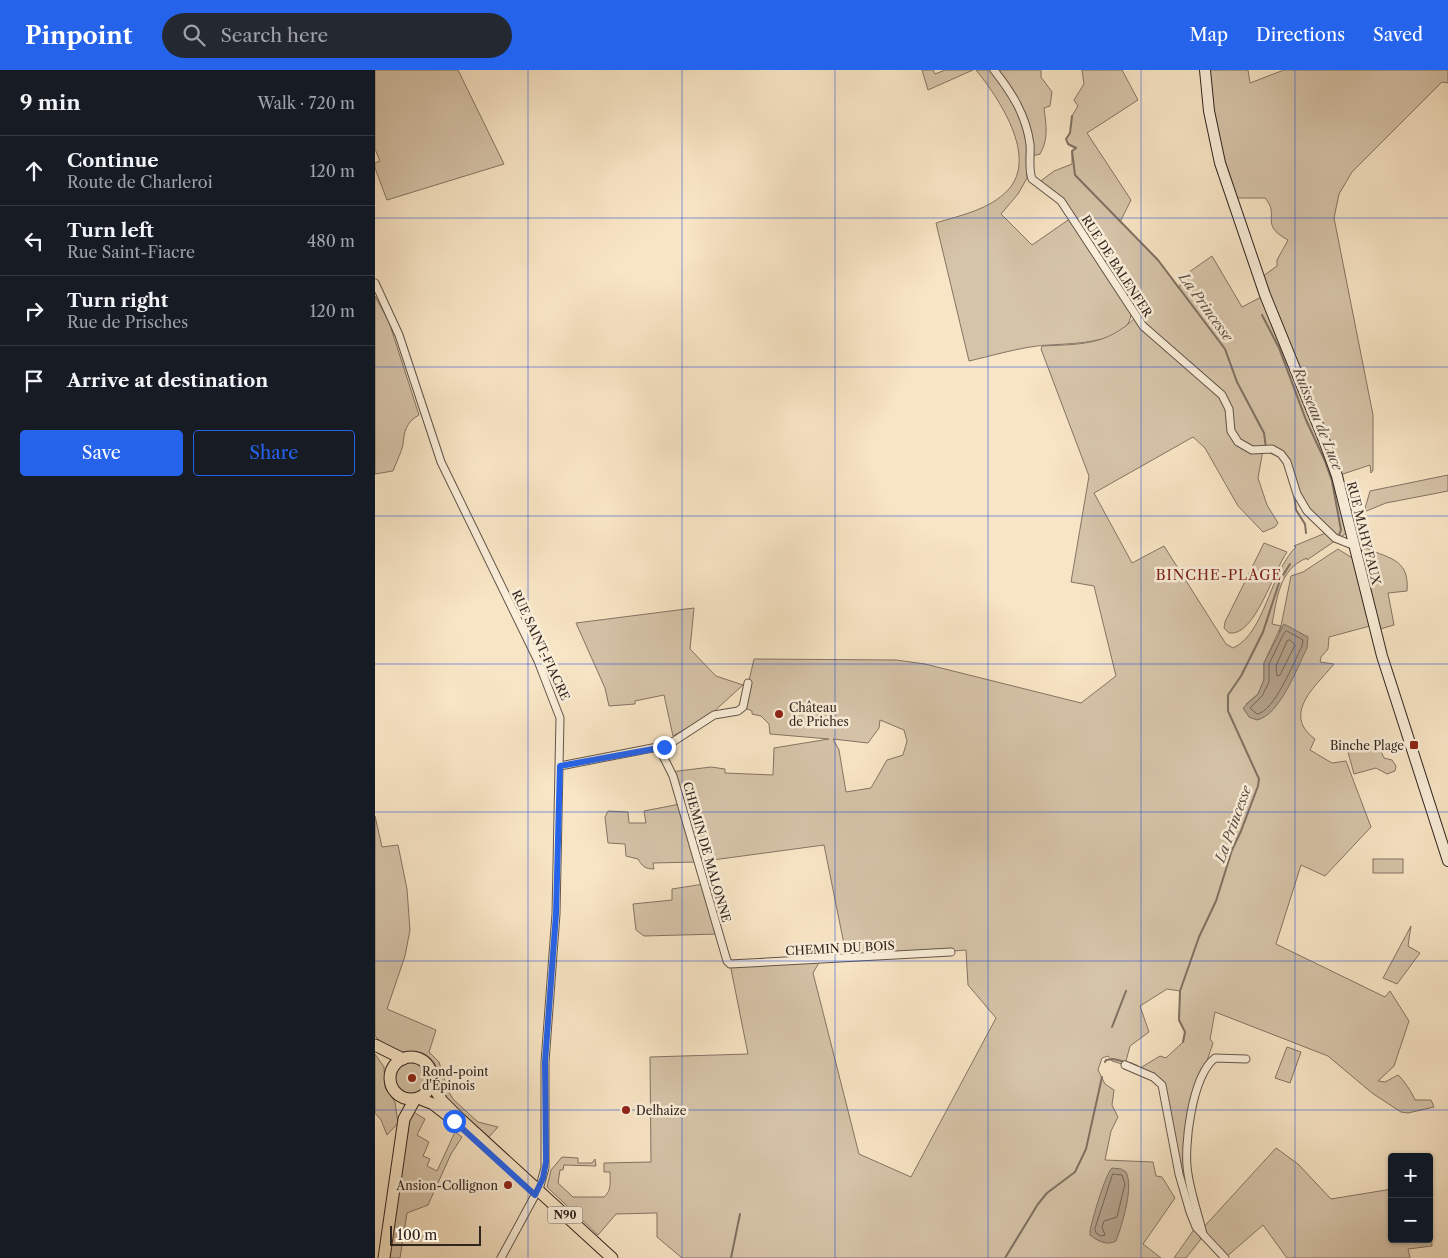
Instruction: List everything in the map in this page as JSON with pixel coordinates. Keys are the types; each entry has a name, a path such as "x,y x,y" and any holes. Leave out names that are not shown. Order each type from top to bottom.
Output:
{"main road":[{"name":"N90","path":"377,1047 403,1059 409,1057 422,1060 430,1070 431,1083 447,1106 603,1258"},
{"name":"N90","path":"377,1047 391,1071 391,1084 398,1095 417,1098 442,1110 612,1258"},
{"path":"391,1071 403,1059"},
{"path":"403,1119 417,1098 428,1090 431,1083"},
{"path":"384,1258 403,1119 398,1095"}],"street":[{"name":"RUE DE BALENFER","path":"994,70 1013,95 1025,122 1030,143 1032,179 1061,201 1143,326 1222,395 1229,409 1231,431 1238,442 1252,450 1276,450 1285,459 1297,494 1307,511 1335,538 1355,546"},
{"name":"RUE MAHY FAUX","path":"1205,70 1209,111 1220,163 1265,295 1325,440 1337,476 1382,659 1448,862"},
{"name":"RUE SAINT-FIACRE","path":"375,283 399,336 441,462 537,661 558,708 561,727 556,914 545,1062 547,1151 543,1178 537,1192 501,1258"},
{"path":"560,766 668,745 714,715 738,711 743,707 748,683"},
{"name":"CHEMIN DE MALONNE","path":"659,748 673,776 727,961 730,964"},
{"name":"CHEMIN DU BOIS","path":"730,964 951,952"},
{"path":"1203,1234 1188,1174 1186,1155 1195,1096 1207,1066 1215,1058 1246,1059"},
{"path":"1125,1065 1153,1077 1162,1085 1183,1192 1196,1227 1225,1258"}],"shaded area":[{"path":"375,70 458,70 504,164 387,200 375,168 375,163 380,161 375,149"},
{"path":"922,70 933,70 935,74 945,70 973,70 928,90"},
{"path":"976,70 992,70 1010,94 1027,134 1027,178 1018,194 1001,214 1032,245 1071,218 1131,312 1128,323 1120,332 1092,341 1028,347 969,361 936,223 974,211 1000,197 1008,190 1016,176 1019,161 1012,128 1004,111"},
{"path":"997,70 1041,70 1041,77 1052,92 1050,106 1044,108 1046,137 1040,154 1032,156 1032,142"},
{"path":"1082,70 1122,70 1138,100 1087,133 1131,200 1120,222 1158,260 1179,289 1182,277 1212,256 1242,307 1265,295 1259,279 1277,266 1277,260 1288,240 1274,229 1271,210 1265,198 1236,198 1231,195 1214,127 1209,70 1248,70 1250,83 1284,70 1448,70 1448,83 1442,82 1352,172 1339,194 1334,218 1373,415 1373,470 1371,473 1370,465 1337,476 1348,532 1307,560 1307,558 1290,569 1278,595 1272,624 1281,626 1291,576 1303,572 1338,549 1354,559 1370,626 1329,637 1328,649 1321,657 1320,662 1334,664 1305,700 1301,710 1301,720 1305,730 1315,739 1310,750 1332,763 1346,761 1371,827 1325,876 1301,865 1276,944 1385,997 1390,991 1409,1021 1394,1066 1378,1081 1385,1082 1398,1075 1408,1087 1415,1100 1431,1100 1434,1107 1408,1113 1401,1112 1372,1093 1328,1056 1215,1012 1210,1039 1213,1043 1195,1096 1186,1155 1195,1202 1190,1212 1164,1088 1137,1070 1160,1056 1166,1058 1183,1042 1185,1032 1179,1020 1180,991 1167,989 1140,1006 1149,1032 1130,1046 1125,1065 1112,1061 1108,1056 1102,1058 1098,1070 1105,1084 1114,1090 1112,1105 1118,1117 1111,1131 1105,1160 1153,1162 1156,1176 1162,1177 1175,1198 1143,1244 1161,1258 682,1258 657,1237 657,1213 616,1214 598,1235 547,1187 551,1170 562,1157 578,1158 578,1163 592,1163 595,1159 596,1166 564,1165 563,1170 560,1170 558,1183 573,1197 604,1197 609,1189 610,1172 604,1172 604,1163 651,1162 650,1057 748,1054 730,964 820,961 813,973 859,1154 911,1177 996,1018 968,985 966,950 847,959 824,845 698,862 653,863 654,869 651,869 644,867 638,859 626,856 625,844 608,843 605,817 608,811 628,812 629,823 646,823 644,811 680,804 670,772 711,767 725,769 725,773 773,775 774,748 829,739 770,734 769,724 761,716 752,714 752,711 743,707 754,659 896,660 925,664 1081,703 1116,676 1094,586 1071,582 1089,476 1041,349 1042,346 1092,342 1114,333 1136,317 1064,205 1038,183 1054,171 1072,164 1072,151 1075,148 1068,144 1066,139 1070,133 1072,116 1078,106 1074,100 1084,84","holes":["1193,437 1205,448 1238,506 1263,532 1275,527 1278,523 1267,505 1258,478 1263,450 1281,454 1307,511 1328,532 1294,546 1296,547 1280,571 1253,630 1244,641 1233,648 1226,644 1164,546 1132,563 1094,493","1281,626 1257,720 1246,704 1258,694 1264,680 1264,663","880,720 904,730 907,741 903,755 887,760 871,788 846,792 839,750 833,739 868,743 879,728"]},
{"path":"375,296 389,322 419,415 411,421 407,428 393,471 375,474"},
{"path":"1448,475 1448,491 1386,503 1364,512 1370,491"},
{"path":"1361,524 1363,546 1394,560 1404,571 1407,580 1407,591 1388,593 1394,625 1380,629 1358,545"},
{"path":"1264,543 1287,552 1255,614 1247,625 1238,631 1229,633 1224,628 1225,622"},
{"path":"694,608 690,649 716,676 743,685 710,715 673,736 664,695 635,701 635,704 609,706 605,688 576,623"},
{"path":"1379,747 1384,758 1392,760 1396,766 1395,771 1387,774 1376,768 1354,774 1348,752"},
{"path":"375,816 382,847 398,845 407,889 410,930 405,956 387,1009 436,1030 429,1052 439,1062 448,1091 454,1100 478,1122 498,1127 488,1138 447,1101 442,1090 437,1068 427,1055 420,1052 394,1050 387,1047 375,1036"},
{"path":"1373,859 1403,859 1403,873 1373,873"},
{"path":"704,884 719,934 644,936 636,930 633,904 672,900 672,889"},
{"path":"1411,926 1408,946 1420,953 1397,984 1383,978"},
{"path":"1287,1047 1301,1052 1290,1083 1275,1078"},
{"path":"375,1054 384,1067 385,1087 395,1102 398,1123 387,1135 381,1120 375,1113"},
{"path":"411,1062 417,1063 422,1067 426,1072 426,1084 422,1089 417,1093 411,1094 405,1093 400,1089 396,1084 395,1078 396,1072 400,1067 405,1063"},
{"path":"412,1111 425,1119 417,1135 429,1142 423,1156 430,1159 427,1166 437,1171 455,1132 462,1137 451,1154 428,1205 407,1213 400,1258 388,1258 408,1121"},
{"path":"1276,1148 1298,1164 1331,1199 1388,1190 1388,1243 1432,1243 1432,1246 1408,1249 1410,1258 1287,1258 1263,1225 1225,1258 1202,1229"},
{"path":"1195,1228 1201,1239 1186,1258 1174,1258"}],"water":[{"path":"1284,624 1308,637 1307,648 1287,690 1273,709 1257,720 1249,717 1243,708 1258,694 1264,680 1264,663"},
{"path":"1112,1168 1121,1169 1126,1172 1129,1187 1124,1216 1116,1241 1106,1243 1090,1235 1090,1231 1102,1188"}],"waterway":[{"name":"La Princesse","path":"1072,116 1070,133 1066,139 1068,144 1076,148 1072,151 1075,175 1158,260 1225,349 1237,382 1264,433 1266,448"},
{"name":"Ruisseau de Luce","path":"1262,315 1279,348 1306,420 1325,461 1332,481 1341,530 1339,535"},
{"name":"La Princesse","path":"1269,452 1278,456"},
{"name":"La Princesse","path":"1294,494 1296,510 1305,524 1306,533"},
{"name":"La Princesse","path":"1183,1042 1185,1032 1179,1020 1180,991 1199,937 1216,901 1232,850 1241,831 1259,779 1228,711 1228,695 1241,676 1263,632 1280,580 1290,564"},
{"path":"1112,1027 1126,991"},
{"path":"1105,1062 1106,1060 1113,1059 1126,1062"},
{"path":"1130,1063 1137,1066"},
{"name":"La Princesse","path":"1005,1258 1038,1204 1047,1193 1075,1172 1086,1149 1102,1077"},
{"path":"731,1258 740,1214"}],"place":[{"name":"Château de Priches","path":"779,714"},
{"name":"Binche Plage","path":"1414,745"},
{"name":"Rond-point d'Épinois","path":"412,1078"},
{"name":"Delhaize","path":"626,1110"},
{"name":"Ansion-Collignon","path":"508,1185"}],"district":[{"name":"BINCHE-PLAGE","path":"1219,575"}],"route":[{"path":"454,1121 535,1195 543,1178 546,1162 545,1062 556,914 560,766 664,747"}]}
